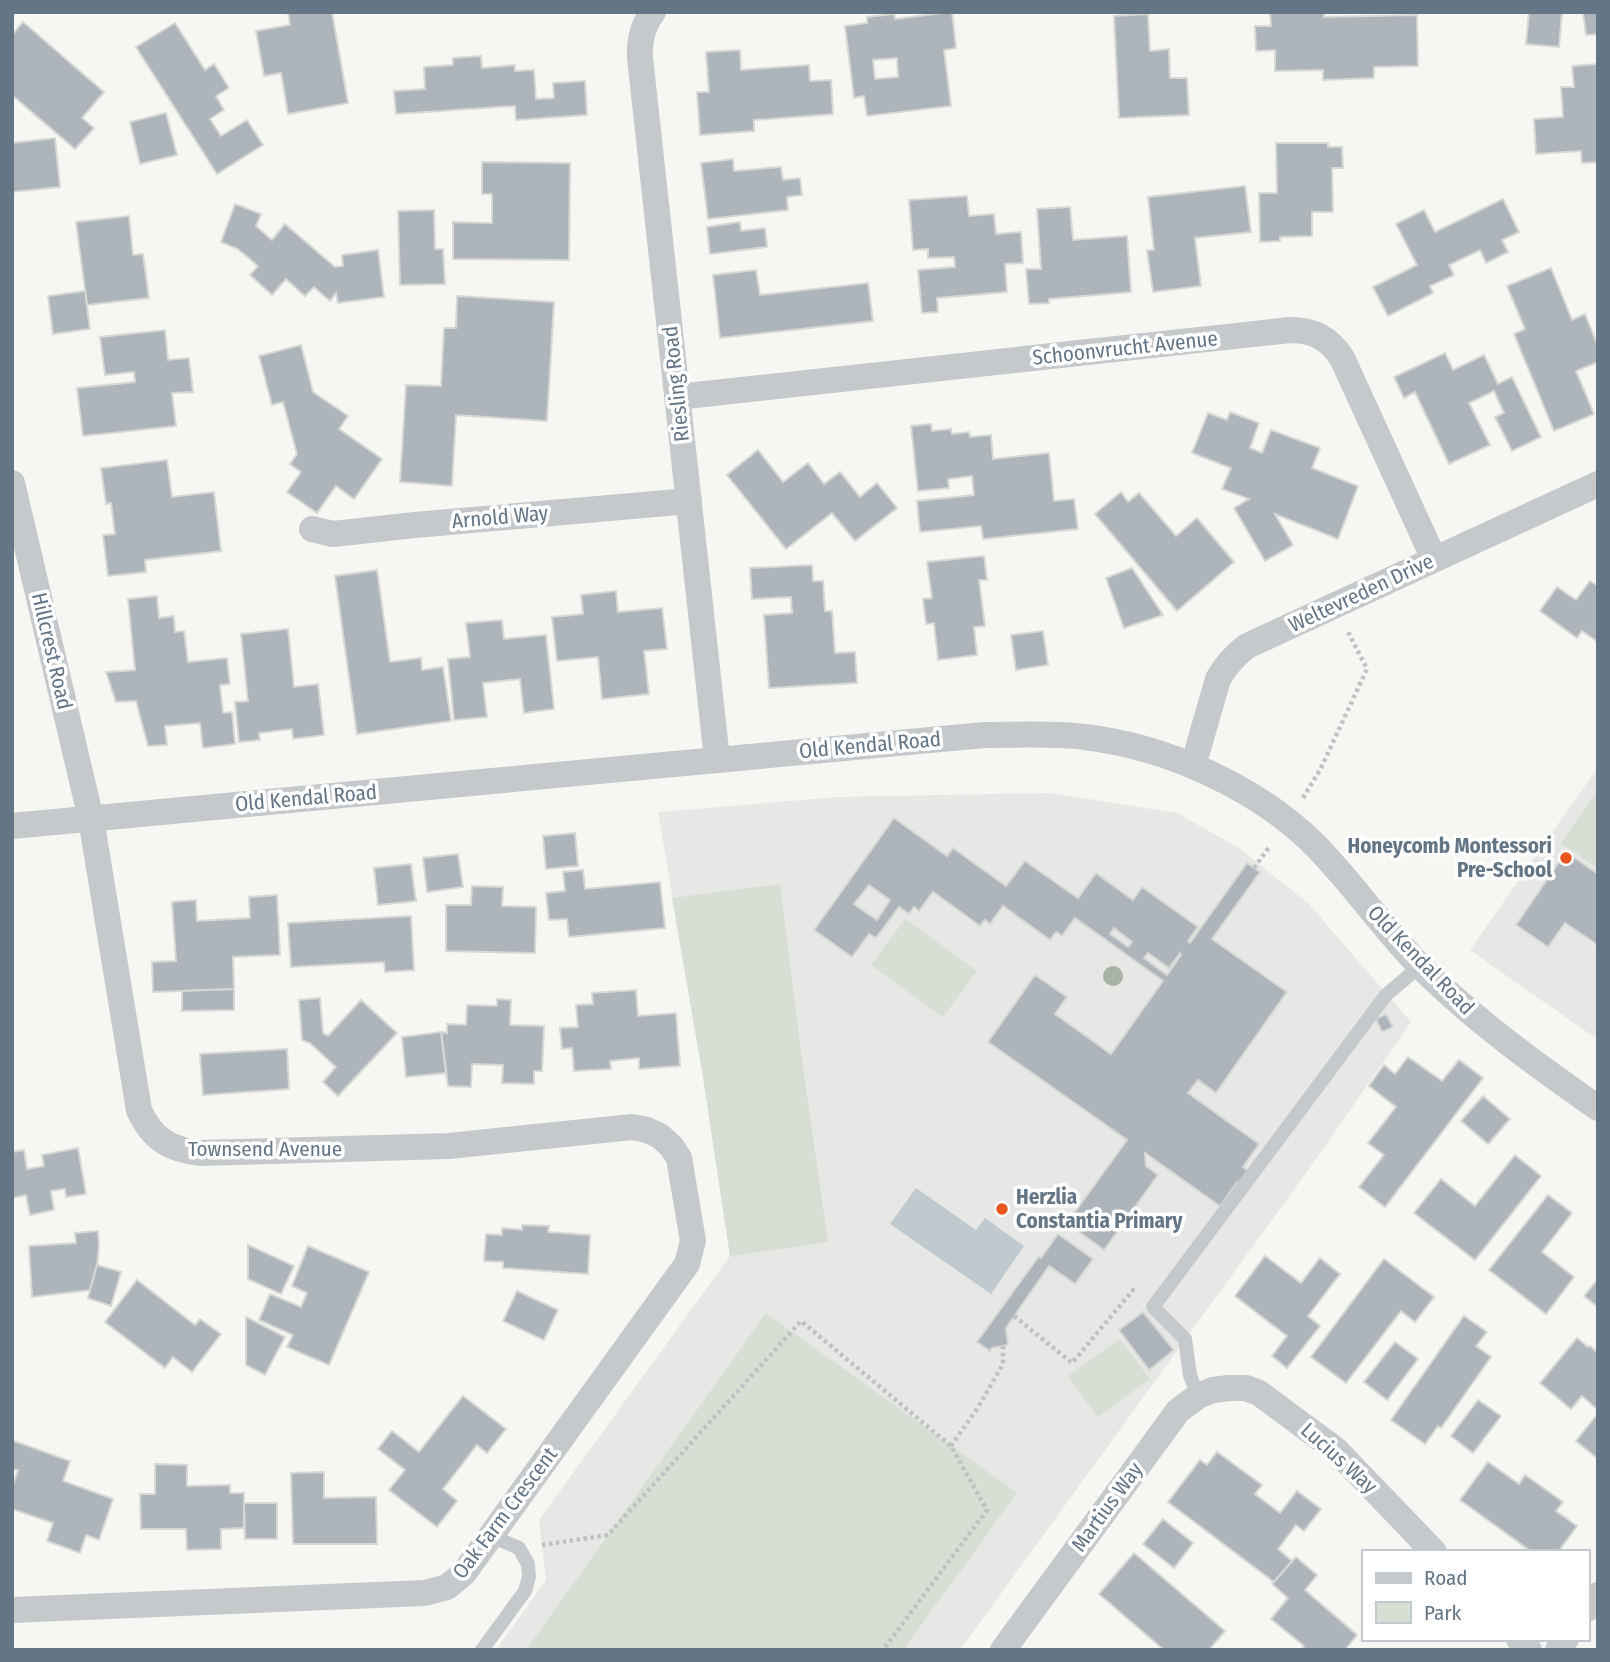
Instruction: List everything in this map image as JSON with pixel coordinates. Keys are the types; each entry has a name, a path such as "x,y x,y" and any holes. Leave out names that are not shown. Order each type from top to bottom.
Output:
{"street":[{"name":"Riesling Road","path":"653,12 642,32 640,58 717,759"},
{"name":"Schoonvrucht Avenue","path":"677,397 1303,330 1327,340 1342,358 1434,559"},
{"name":"Hillcrest Road","path":"12,483 91,819"},
{"name":"Weltevreden Drive","path":"1193,766 1218,678 1226,666 1247,646 1598,484"},
{"name":"Arnold Way","path":"312,529 333,534 689,500"},
{"name":"Old Kendal Road","path":"12,826 984,734 1083,737 1138,748 1193,766 1257,799 1313,843 1420,967 1472,1015 1505,1042 1598,1108"},
{"name":"Townsend Avenue","path":"91,819 139,1110 151,1131 166,1143 187,1152 201,1153 449,1146 632,1127 660,1136"},
{"name":"Oak Farm Crescent","path":"12,1610 425,1593 447,1587 456,1581 687,1264 693,1241 679,1158 660,1136"},
{"name":"Martius Way","path":"1003,1650 1178,1411 1198,1396 1229,1388"},
{"name":"Lucius Way","path":"1229,1388 1246,1388 1259,1393 1336,1450 1432,1550"}],"lane":[{"path":"1198,1396 1190,1375 1185,1339 1153,1307 1386,995 1420,967"},
{"path":"482,1650 525,1591 529,1577 528,1564 519,1548 491,1536"}],"path":[{"path":"1254,868 1288,822 1321,768 1367,669 1334,605"},
{"path":"1014,1316 1072,1363 1133,1290 1153,1307"},
{"path":"519,1548 608,1535 802,1321 951,1446 987,1510 883,1650"},
{"path":"951,1446 977,1409 1003,1364 1003,1346"}],"shaded area":[{"name":"Honeycomb Montessori Pre-School","path":"1598,767 1598,1040 1470,950"},
{"name":"Herzlia Constantia Primary","path":"1051,793 1177,813 1239,848 1309,904 1411,1022 1314,1162 960,1650 496,1650 546,1580 539,1520 730,1256 658,812 838,797"},
{"path":"916,1188 976,1230 985,1218 1024,1246 991,1294 890,1224"}],"green space":[{"path":"1598,790 1598,869 1561,843"},
{"path":"780,884 828,1242 730,1256 672,898"},
{"path":"905,919 977,971 943,1017 871,965"},
{"path":"766,1313 1017,1493 903,1650 526,1650"},
{"path":"1120,1339 1150,1379 1098,1417 1068,1376"}],"building":[{"path":"288,12 332,12 348,103 288,114 281,73 264,76 256,31 290,25"},
{"path":"952,12 956,48 944,50 951,106 867,116 864,96 854,98 845,26 867,23 867,17 894,14 895,19","holes":["897,58 898,77 875,79 873,60"]},
{"path":"1270,12 1324,12 1324,17 1417,15 1418,66 1374,67 1374,78 1323,80 1323,70 1275,71 1275,50 1256,51 1255,26 1271,26"},
{"path":"1529,12 1562,12 1559,47 1526,44"},
{"path":"1583,12 1598,12 1598,34 1586,35"},
{"path":"1148,14 1150,51 1169,49 1170,78 1187,78 1189,115 1119,118 1114,16"},
{"path":"23,22 104,92 82,118 94,128 75,149 12,95 12,35"},
{"path":"175,23 205,70 214,64 229,88 216,96 224,110 210,119 221,136 247,120 263,145 217,174 136,47"},
{"path":"740,50 741,70 809,65 810,81 831,80 833,114 754,120 754,131 700,135 697,92 709,92 706,52"},
{"path":"481,56 482,68 515,65 515,71 534,70 536,99 554,98 553,83 585,81 587,115 516,120 515,106 396,114 394,91 425,89 424,67 453,65 453,58"},
{"path":"1598,64 1598,162 1582,163 1581,151 1536,154 1534,119 1563,117 1561,87 1574,87 1572,66"},
{"path":"166,113 177,155 140,164 130,122"},
{"path":"55,138 60,187 12,192 12,143"},
{"path":"1276,143 1328,143 1328,147 1342,147 1343,168 1332,168 1333,212 1312,212 1312,236 1280,237 1280,241 1260,242 1259,193 1277,193"},
{"path":"733,159 734,171 781,167 783,180 800,178 802,195 787,197 788,210 708,219 701,163"},
{"path":"482,162 570,163 569,260 453,259 453,222 492,223 492,194 482,194"},
{"path":"1245,186 1251,232 1195,238 1201,286 1153,292 1147,250 1154,250 1148,197"},
{"path":"967,196 969,216 994,214 996,234 1021,232 1023,263 1005,264 1007,292 937,298 938,312 922,313 918,270 955,267 954,257 928,258 928,249 913,250 909,200"},
{"path":"1503,199 1519,232 1502,240 1508,252 1486,263 1480,250 1449,265 1454,275 1430,286 1433,293 1388,316 1373,287 1417,265 1396,224 1424,210 1435,232"},
{"path":"235,204 261,214 256,226 272,240 285,224 335,267 343,266 342,255 378,250 384,297 338,303 336,293 330,301 314,287 305,296 286,279 272,295 250,275 258,266 238,249 221,242"},
{"path":"1070,207 1073,240 1127,236 1131,292 1049,299 1049,303 1029,304 1026,269 1041,269 1037,209"},
{"path":"434,210 435,249 443,249 445,284 400,285 398,211"},
{"path":"129,216 133,255 143,254 149,298 87,305 76,222"},
{"path":"740,222 741,231 765,228 767,247 710,254 707,227"},
{"path":"1551,268 1572,320 1585,314 1598,346 1598,362 1576,371 1594,414 1554,431 1514,334 1525,329 1507,286"},
{"path":"756,270 760,295 868,283 873,321 720,338 713,275"},
{"path":"85,291 90,329 53,334 48,296"},
{"path":"457,296 554,302 547,421 456,415 452,486 400,482 406,385 441,386 444,328 456,328"},
{"path":"165,330 168,360 189,358 193,392 172,393 176,426 83,436 77,388 135,382 134,372 105,375 100,337"},
{"path":"301,345 313,392 348,416 339,429 382,459 354,499 336,486 317,513 287,492 301,472 290,464 297,454 283,402 272,405 259,356"},
{"path":"1445,353 1453,370 1484,355 1498,384 1512,377 1541,437 1512,451 1495,417 1504,413 1494,391 1469,403 1490,445 1449,464 1415,392 1404,398 1394,377"},
{"path":"1230,412 1259,423 1250,448 1262,453 1271,430 1320,448 1312,468 1358,486 1338,539 1275,514 1293,545 1265,561 1234,508 1249,499 1222,489 1231,468 1192,453 1208,413 1227,420"},
{"path":"931,424 932,431 951,429 952,434 969,432 970,437 991,435 993,459 1049,453 1054,501 1074,499 1078,529 983,539 981,526 920,532 917,501 974,495 972,476 948,479 949,488 918,491 911,426"},
{"path":"758,450 783,482 808,463 824,484 840,472 860,497 877,483 897,508 855,541 832,513 786,549 727,475"},
{"path":"167,460 172,497 214,492 221,551 145,560 146,572 108,576 103,535 115,534 111,503 106,504 101,468"},
{"path":"1121,492 1128,502 1139,493 1176,536 1197,518 1234,562 1177,611 1095,514"},
{"path":"984,556 987,580 979,580 985,626 974,627 977,655 938,660 934,623 926,624 923,599 932,598 927,562"},
{"path":"812,565 813,581 823,581 825,611 832,611 835,653 855,652 857,683 769,688 764,615 792,613 791,597 752,599 750,568"},
{"path":"1132,568 1163,615 1124,628 1106,578"},
{"path":"377,570 390,662 421,658 422,670 443,667 451,721 357,734 335,576"},
{"path":"1590,581 1598,586 1598,642 1582,631 1577,638 1540,611 1557,587 1576,600"},
{"path":"616,591 618,612 662,608 667,649 644,651 649,694 602,699 598,657 557,661 552,617 583,614 581,595"},
{"path":"157,596 159,618 174,616 175,632 184,631 188,662 227,658 230,684 220,685 223,713 232,712 235,744 203,748 200,723 165,726 167,745 148,746 136,701 116,702 106,672 135,670 128,599"},
{"path":"502,620 504,639 546,635 554,709 524,713 520,679 483,683 487,717 454,720 448,659 470,657 466,623"},
{"path":"288,629 294,687 318,684 324,735 293,739 292,729 259,733 260,740 239,742 235,702 248,701 241,634"},
{"path":"1043,631 1048,665 1016,670 1011,635"},
{"path":"894,818 947,856 953,848 1006,886 1025,861 1078,898 1096,873 1133,900 1142,887 1198,927 1188,941 1190,943 1247,863 1260,872 1212,939 1287,992 1216,1093 1198,1080 1188,1093 1259,1144 1243,1167 1249,1172 1240,1184 1237,1182 1220,1206 1145,1153 1146,1166 1158,1175 1104,1250 1067,1223 1127,1140 988,1042 1035,975 1067,997 1055,1014 1111,1054 1163,981 1075,918 1062,936 1056,932 1050,940 1003,906 990,924 985,920 980,926 933,892 919,911 914,907 909,914 899,907 876,938 869,934 852,957 814,930","holes":["869,885 890,900 877,920 854,904","1114,928 1132,942 1128,947 1110,934","1148,953 1169,968 1180,953 1181,955 1167,975 1144,958"]},
{"path":"575,833 578,866 546,869 543,836"},
{"path":"1566,852 1598,874 1598,945 1565,923 1548,947 1516,925"},
{"path":"458,854 463,887 427,892 423,858"},
{"path":"411,864 416,901 378,905 374,868"},
{"path":"583,870 585,889 660,882 665,928 569,937 567,919 549,920 546,893 565,891 563,872"},
{"path":"472,886 503,887 502,906 536,907 535,953 446,951 446,905 471,905"},
{"path":"277,895 280,955 233,957 234,989 153,992 152,962 176,961 172,902 196,900 197,921 250,918 249,897"},
{"path":"411,916 414,970 385,972 384,962 291,967 288,923"},
{"path":"234,989 234,1010 182,1011 182,991"},
{"path":"636,990 638,1016 676,1013 680,1066 639,1069 639,1058 610,1061 611,1069 574,1071 572,1048 562,1049 560,1028 578,1027 576,1005 593,1004 592,993"},
{"path":"320,998 323,1033 328,1036 361,1000 397,1033 338,1096 323,1082 336,1067 310,1043 302,1040 299,1000"},
{"path":"497,999 511,1000 510,1025 544,1026 542,1071 534,1071 534,1084 502,1083 503,1065 472,1064 471,1087 448,1086 441,1032 447,1033 447,1024 466,1025 467,1005 497,1006"},
{"path":"1386,1014 1393,1027 1382,1032 1376,1019"},
{"path":"441,1032 446,1073 406,1077 402,1037"},
{"path":"287,1049 289,1089 203,1095 200,1054"},
{"path":"1408,1057 1442,1081 1459,1060 1483,1078 1385,1207 1359,1187 1384,1155 1368,1143 1396,1107 1369,1086 1384,1065 1395,1074"},
{"path":"1483,1096 1510,1119 1488,1144 1461,1121"},
{"path":"78,1148 86,1194 66,1197 65,1189 51,1191 54,1210 30,1215 26,1195 12,1198 12,1152 24,1150 27,1169 44,1166 42,1155"},
{"path":"1515,1155 1541,1176 1475,1260 1414,1213 1441,1179 1475,1206"},
{"path":"1548,1195 1572,1213 1542,1252 1574,1277 1546,1314 1489,1270"},
{"path":"522,1225 549,1226 548,1232 590,1235 588,1274 503,1268 503,1262 484,1261 486,1234 502,1235 502,1228 522,1230"},
{"path":"98,1231 97,1265 90,1290 32,1297 29,1246 76,1243 75,1233"},
{"path":"1058,1234 1093,1259 1075,1284 1049,1266 1006,1328 1008,1345 992,1348 990,1351 977,1342"},
{"path":"248,1245 294,1266 281,1294 248,1279"},
{"path":"308,1246 369,1272 329,1365 287,1347 293,1335 259,1320 270,1294 301,1307 307,1293 292,1286"},
{"path":"1265,1256 1301,1283 1320,1258 1340,1274 1308,1316 1320,1326 1287,1368 1272,1356 1287,1336 1235,1296"},
{"path":"1384,1259 1434,1297 1415,1322 1401,1311 1346,1383 1311,1357"},
{"path":"97,1265 121,1272 111,1306 88,1298"},
{"path":"1598,1279 1598,1307 1584,1296"},
{"path":"137,1280 195,1325 200,1319 221,1334 192,1372 173,1357 165,1368 105,1322"},
{"path":"517,1291 558,1310 544,1340 503,1321"},
{"path":"1143,1312 1174,1350 1149,1370 1119,1330"},
{"path":"1464,1316 1487,1332 1476,1346 1491,1357 1441,1428 1438,1426 1425,1444 1391,1420"},
{"path":"246,1317 285,1337 265,1375 246,1365"},
{"path":"1577,1338 1598,1353 1598,1410 1582,1396 1571,1409 1540,1383"},
{"path":"1395,1342 1418,1359 1387,1400 1364,1382"},
{"path":"463,1396 506,1429 487,1453 477,1445 443,1489 457,1501 437,1527 389,1490 405,1470 378,1449 392,1431 419,1452"},
{"path":"1478,1400 1501,1416 1473,1453 1451,1436"},
{"path":"1595,1417 1598,1419 1598,1459 1576,1441"},
{"path":"14,1441 70,1461 63,1481 113,1499 99,1540 86,1535 80,1553 47,1541 53,1523 12,1509 12,1488 18,1470 12,1469"},
{"path":"1217,1452 1262,1485 1255,1494 1280,1513 1297,1491 1321,1509 1304,1531 1296,1525 1278,1549 1292,1561 1274,1582 1168,1502 1200,1460 1207,1465"},
{"path":"1488,1462 1519,1484 1525,1475 1563,1502 1556,1511 1577,1526 1559,1550 1529,1550 1460,1500"},
{"path":"155,1464 187,1465 187,1486 230,1485 230,1493 244,1493 244,1528 221,1529 221,1549 187,1550 186,1529 141,1529 140,1494 155,1494"},
{"path":"324,1472 324,1498 376,1497 377,1544 293,1544 291,1473"},
{"path":"244,1503 277,1503 277,1539 245,1539"},
{"path":"1163,1519 1193,1543 1174,1568 1143,1544"},
{"path":"1134,1553 1225,1631 1209,1650 1164,1650 1099,1594"},
{"path":"1296,1557 1317,1575 1305,1590 1357,1635 1345,1650 1301,1650 1304,1646 1271,1619 1288,1598 1272,1584"}],"place":[{"name":"Honeycomb Montessori Pre-School","path":"1566,858"},
{"name":"Herzlia Constantia Primary","path":"1002,1209"}]}
